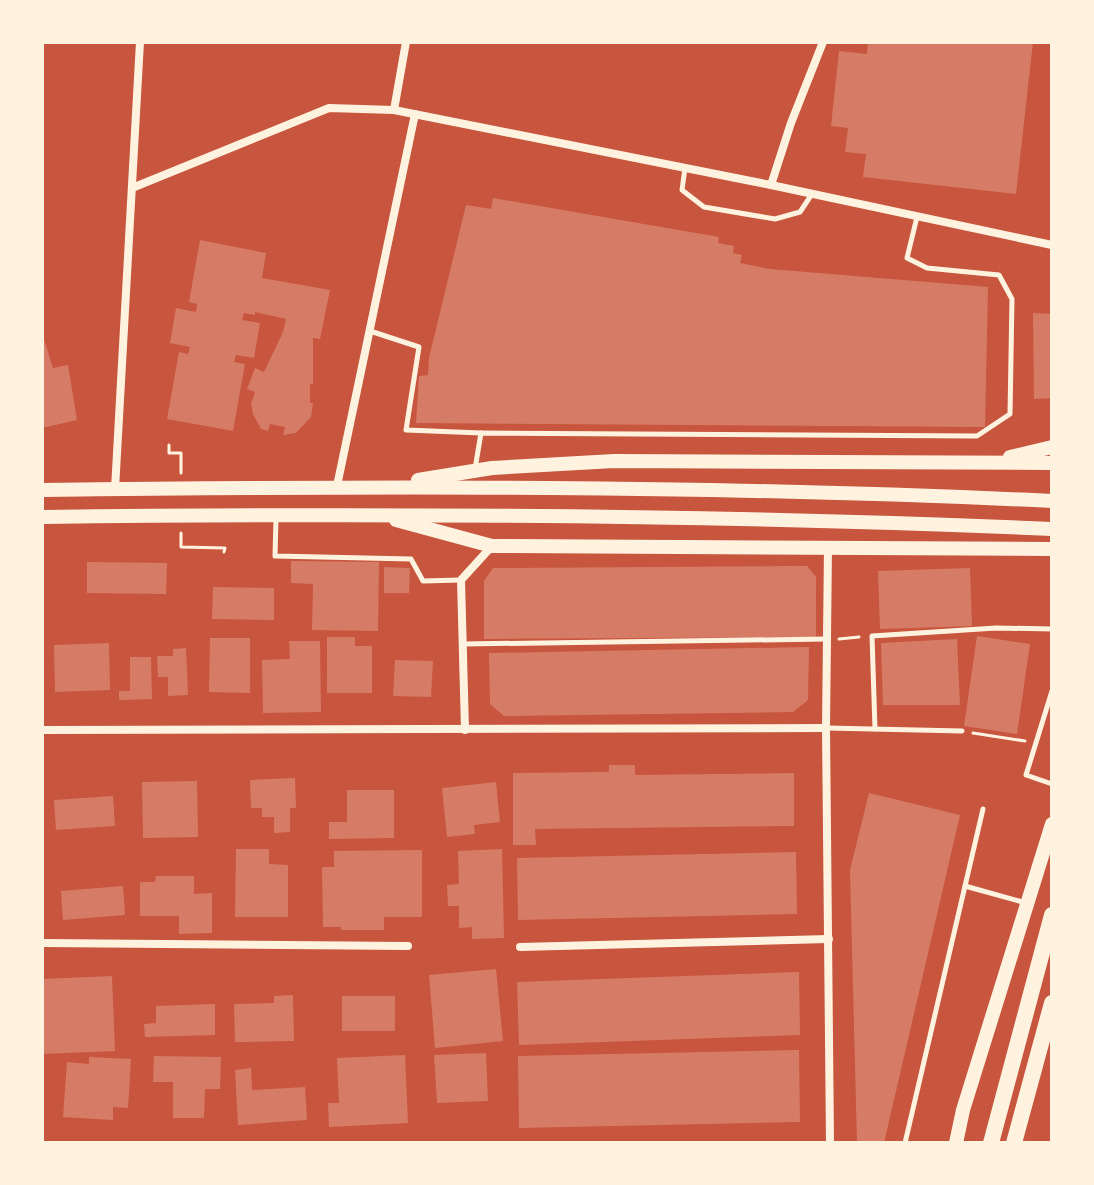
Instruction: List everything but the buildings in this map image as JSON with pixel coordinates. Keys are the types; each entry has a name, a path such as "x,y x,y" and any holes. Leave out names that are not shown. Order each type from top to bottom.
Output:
{"highway":[{"path":"991,1143 1052,915"},
{"path":"1014,1143 1052,1003"}],"main road":[{"path":"990,462 1052,447"},
{"path":"384,486 475,470 614,461 1052,463"},
{"path":"42,490 384,486 869,492 1052,501"},
{"path":"377,515 492,546 1051,550"},
{"path":"42,517 377,515 868,521 1052,529"},
{"path":"956,1143 963,1110 1052,824"}],"street":[{"path":"115,489 140,42"},
{"path":"394,110 406,42"},
{"path":"771,185 823,42"},
{"path":"132,188 329,108 394,110 1052,245"},
{"path":"337,486 415,114"},
{"path":"465,730 461,580 492,546"},
{"path":"828,547 826,728 830,1143"},
{"path":"42,730 826,728"},
{"path":"520,947 829,939"},
{"path":"42,943 408,946"}],"lane":[{"path":"685,168 682,190 704,207 775,219 800,212 812,194"},
{"path":"369,331 419,347 406,430 977,436 1010,414 1012,299 999,275 927,268 907,258 917,217"},
{"path":"475,470 481,433"},
{"path":"276,515 275,556 411,559 423,581 461,580"},
{"path":"875,729 872,636 996,628 1052,629"},
{"path":"463,644 827,639"},
{"path":"1052,691 1026,775 1052,784"},
{"path":"826,728 962,731"},
{"path":"905,1143 983,809"},
{"path":"965,886 1027,903"}],"path":[{"path":"169,445 169,453 181,453"},
{"path":"181,547 225,548 224,552"},
{"path":"827,639 872,636"},
{"path":"962,731 1036,743"}]}
